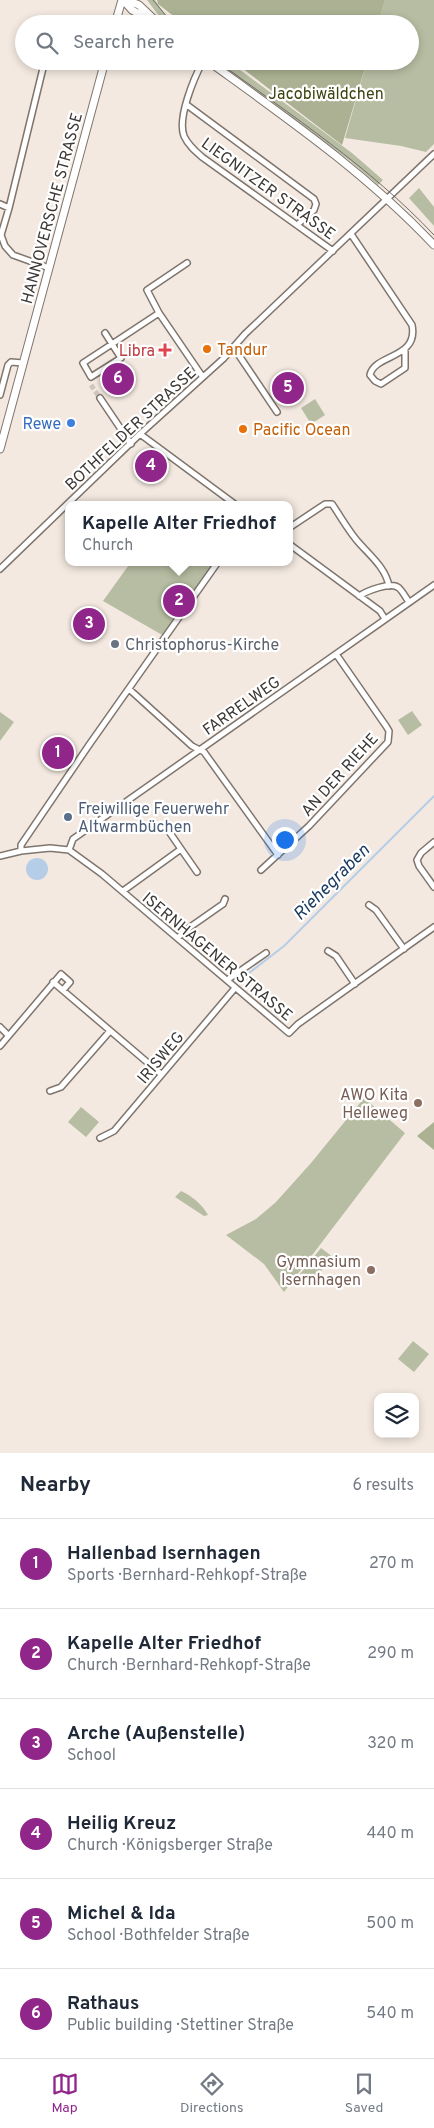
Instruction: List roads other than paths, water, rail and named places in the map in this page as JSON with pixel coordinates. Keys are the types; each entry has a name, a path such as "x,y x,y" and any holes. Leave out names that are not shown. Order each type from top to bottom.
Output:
{"main road":[{"path":"122,0 132,10 143,15"},
{"path":"118,15 122,0"},
{"path":"128,0 137,3 149,15"},
{"path":"142,0 151,15"},
{"name":"HANNOVERSCHE STRASSE","path":"0,449 103,70"},
{"path":"220,70 347,163 388,198 434,245"}],"street":[{"path":"43,70 1,235 4,246 13,255 49,268"},
{"name":"LIEGNITZER STRASSE","path":"198,70 193,79 182,123 182,130 188,144 333,251"},
{"path":"187,105 314,199 316,204 314,210 297,225"},
{"name":"BOTHFELDER STRASSE","path":"71,501 140,434 234,348 245,334 434,154"},
{"path":"0,204 9,208"},
{"path":"351,234 412,326 414,333 411,342 405,349 372,369 370,375 375,381 381,384 405,368 405,349"},
{"path":"187,263 147,290 159,313 202,376"},
{"path":"91,385 92,377 82,363 159,313"},
{"path":"92,377 121,358 105,333"},
{"path":"234,348 277,412"},
{"path":"0,395 8,365 11,362 23,363"},
{"path":"100,398 130,444"},
{"path":"140,434 231,501"},
{"path":"293,525 325,504 332,504 359,543 371,555 386,576 388,586"},
{"name":"BOTHFELDER STRASSE","path":"0,569 65,506"},
{"path":"293,547 380,611 385,619"},
{"path":"21,851 21,845 215,566"},
{"name":"FARRELWEG","path":"69,850 73,839 434,584"},
{"path":"359,596 368,590 388,586 399,588 409,602"},
{"name":"AN DER RIEHE","path":"262,870 324,811 388,742 390,736 386,726 336,654"},
{"path":"129,689 192,746 204,752 278,855"},
{"path":"170,833 197,872"},
{"path":"434,842 421,853 417,860 419,866 434,887"},
{"path":"0,856 21,851 50,848 69,850"},
{"path":"122,892 182,849"},
{"name":"ISERNHAGENER STRASSE","path":"69,850 96,869 289,1033 298,1024 434,927"},
{"path":"178,938 183,932 223,904 225,899"},
{"path":"369,905 376,910 404,949"},
{"path":"328,951 336,956 355,984"},
{"path":"227,980 266,953"},
{"path":"0,1046 61,974 70,982 62,990"},
{"path":"53,982 161,1074"},
{"name":"IRISWEG","path":"100,1138 114,1131 235,988"},
{"path":"0,1027 8,1035"},
{"path":"50,1091 61,1087 110,1031"}],"water":[{"path":"37,858 45,861 48,869 45,877 37,880 29,877 26,869 29,861"}],"waterway":[{"name":"Riehegraben","path":"240,980 284,946 434,796"}],"tunnel":[{"path":"91,385 100,398"}],"tram line":[{"path":"153,0 166,15"},
{"path":"230,70 330,143 384,187 434,235"}],"place":[{"name":"Tandur","path":"207,349"},
{"name":"Libra","path":"165,350"},
{"name":"Rathaus","path":"118,379"},
{"name":"Michel & Ida","path":"288,388"},
{"name":"Rewe","path":"71,423"},
{"name":"Pacific Ocean","path":"243,429"},
{"name":"Heilig Kreuz","path":"151,466"},
{"name":"Kapelle Alter Friedhof","path":"179,601"},
{"name":"Arche (Außenstelle)","path":"89,624"},
{"name":"Christophorus-Kirche","path":"115,644"},
{"name":"Hallenbad Isernhagen","path":"58,753"},
{"name":"Freiwillige Feuerwehr Altwarmbüchen","path":"68,817"},
{"name":"AWO Kita Helleweg","path":"418,1103"},
{"name":"Gymnasium Isernhagen","path":"371,1270"}],"park label":[{"name":"Jacobiwäldchen","path":"326,93"}]}
